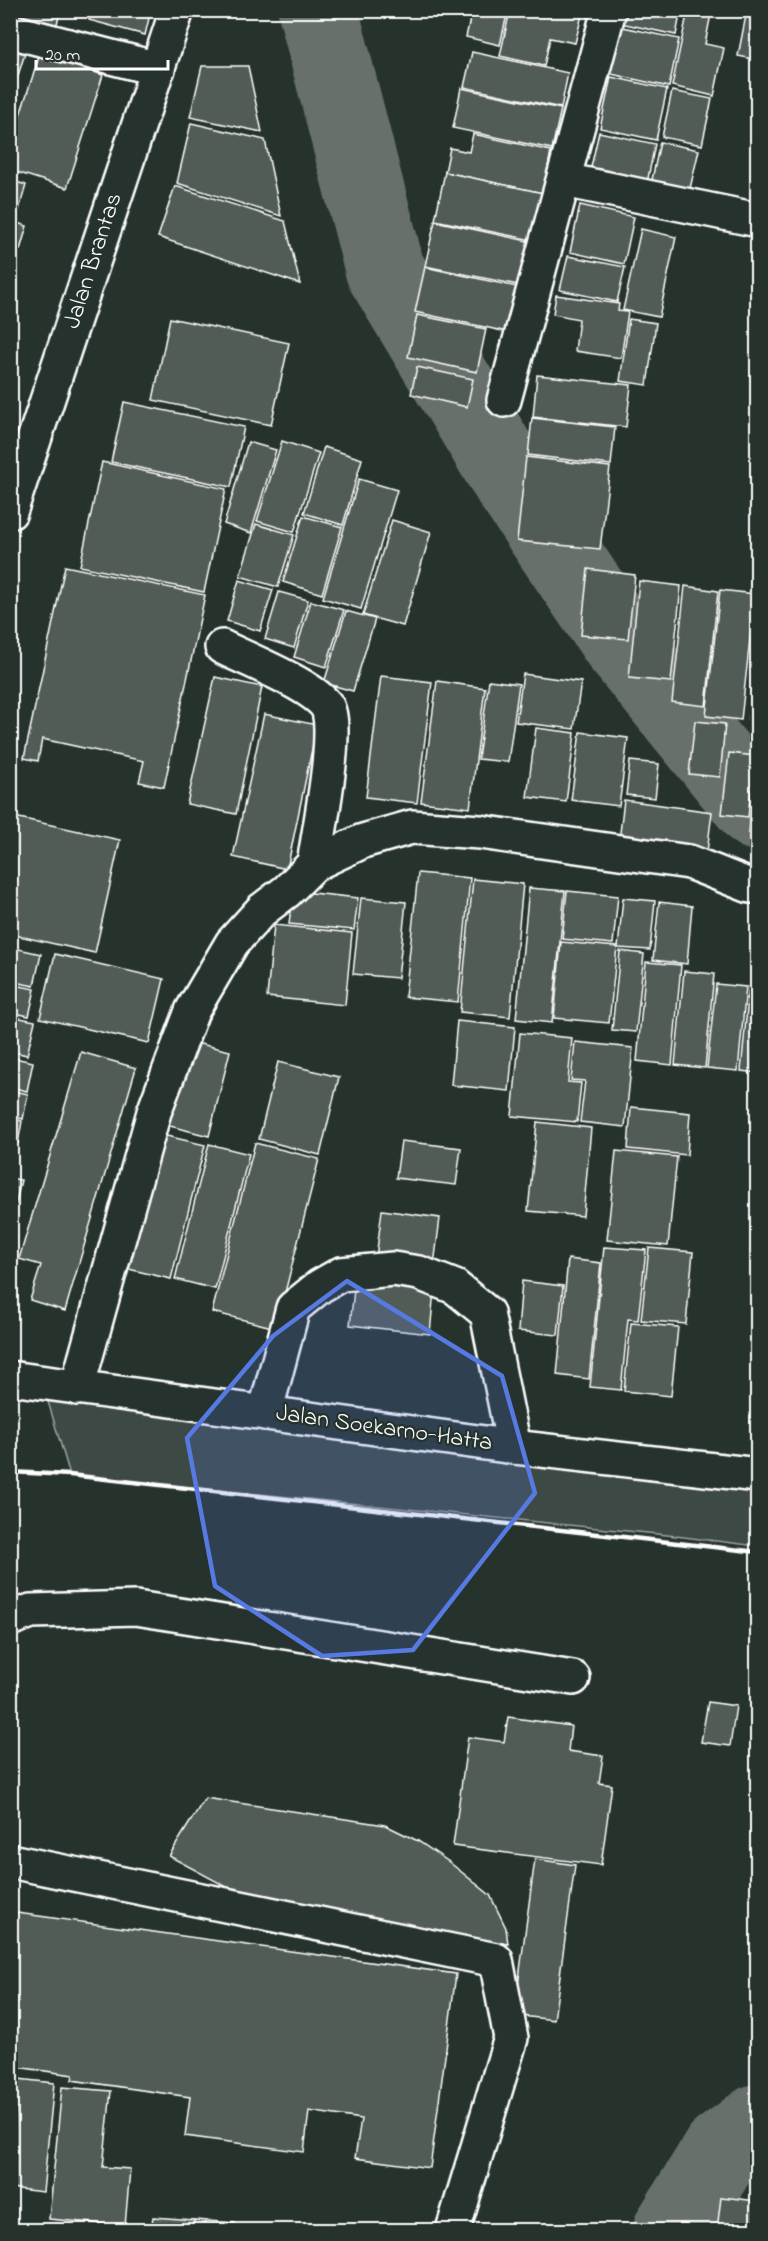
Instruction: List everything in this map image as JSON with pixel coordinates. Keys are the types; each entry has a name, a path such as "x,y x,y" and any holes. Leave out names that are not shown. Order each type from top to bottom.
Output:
{"main road":[{"name":"Jalan Brantas","path":"10,512 177,10"},
{"path":"504,400 609,10"},
{"path":"10,31 158,69"},
{"path":"564,180 758,220"},
{"path":"222,647 304,688 326,705 332,717 332,741 314,864"},
{"path":"77,1388 154,1112 192,1011 232,943 262,910 287,891 314,864 363,841 412,826 480,832 689,862 754,886"},
{"path":"265,1413 293,1308 320,1286 341,1274 393,1269 419,1273 455,1287 487,1313 514,1447"},
{"name":"Jalan Soekarno-Hatta","path":"10,1378 514,1447 758,1475"},
{"path":"10,1619 31,1611 136,1608 573,1678"},
{"path":"10,1861 496,1960 511,2038 453,2230"}],"highlighted area":[{"path":"347,1281 502,1376 535,1493 413,1650 322,1656 215,1586 187,1438 273,1336"}],"shaded area":[{"path":"43,1385 757,1485 757,1546 70,1475"}],"building":[{"path":"10,10 61,10 55,30 10,18"},
{"path":"92,10 151,10 145,35 89,20"},
{"path":"472,10 508,10 500,45 466,37"},
{"path":"510,10 583,11 575,43 550,38 544,66 500,56"},
{"path":"619,10 681,10 676,35 616,22"},
{"path":"688,10 711,14 705,44 724,48 714,96 672,86"},
{"path":"747,10 758,10 758,60 738,56"},
{"path":"618,26 679,39 669,87 607,73"},
{"path":"10,46 26,50 10,101"},
{"path":"472,52 568,73 561,108 464,87"},
{"path":"40,54 103,75 67,188 10,170 10,145"},
{"path":"202,66 248,66 262,132 190,117"},
{"path":"611,77 667,89 656,140 600,128"},
{"path":"461,88 561,109 552,149 453,128"},
{"path":"672,91 712,99 702,145 662,137"},
{"path":"191,123 265,140 281,216 177,183"},
{"path":"599,132 655,144 645,193 588,180"},
{"path":"473,134 551,151 543,193 445,172 450,148 469,152"},
{"path":"660,142 699,150 688,197 650,189"},
{"path":"445,172 543,193 532,240 435,220"},
{"path":"10,180 26,185 16,220 10,218"},
{"path":"175,186 285,221 300,284 158,237"},
{"path":"580,205 634,217 624,264 570,252"},
{"path":"10,221 27,226 20,250 10,247"},
{"path":"435,221 532,242 523,286 425,266"},
{"path":"641,229 676,237 659,317 623,310"},
{"path":"568,256 625,267 617,302 560,290"},
{"path":"425,267 522,288 512,333 415,312"},
{"path":"556,295 619,304 618,311 628,312 621,358 575,351 579,319 553,314"},
{"path":"417,315 486,329 477,372 408,357"},
{"path":"170,318 289,343 271,425 153,400"},
{"path":"629,319 656,323 647,385 620,381"},
{"path":"417,367 473,379 467,407 411,394"},
{"path":"537,375 631,385 626,427 533,417"},
{"path":"124,402 244,427 231,487 111,462"},
{"path":"532,418 615,427 611,465 528,455"},
{"path":"282,441 319,453 294,532 257,521"},
{"path":"248,442 276,450 251,533 224,524"},
{"path":"324,447 362,459 343,525 304,513"},
{"path":"526,457 610,467 600,549 517,541"},
{"path":"102,462 226,489 204,592 80,566"},
{"path":"359,479 397,490 361,609 323,598"},
{"path":"303,516 342,527 322,594 283,582"},
{"path":"392,520 431,532 403,626 363,615"},
{"path":"256,524 294,535 278,587 240,576"},
{"path":"65,566 205,595 164,787 139,782 144,761 42,739 38,761 24,758"},
{"path":"588,569 635,575 628,639 581,635"},
{"path":"239,580 273,590 260,631 227,621"},
{"path":"639,581 681,586 671,682 629,678"},
{"path":"685,586 718,591 706,706 672,702"},
{"path":"720,590 755,594 741,720 706,716"},
{"path":"279,592 308,600 294,648 265,639"},
{"path":"311,601 344,610 326,667 294,657"},
{"path":"346,611 375,619 353,691 324,683"},
{"path":"755,660 758,660 758,720 748,719"},
{"path":"523,674 581,682 574,729 516,722"},
{"path":"381,676 432,682 417,803 366,797"},
{"path":"215,677 262,687 236,814 187,804"},
{"path":"489,680 519,684 508,762 478,759"},
{"path":"437,681 485,688 470,808 421,802"},
{"path":"264,714 317,725 287,869 233,857"},
{"path":"695,721 725,724 720,777 689,774"},
{"path":"536,728 575,733 566,802 527,797"},
{"path":"580,732 628,738 619,806 571,800"},
{"path":"729,753 755,756 748,817 722,814"},
{"path":"758,757 758,834 749,833"},
{"path":"630,761 659,764 655,798 626,795"},
{"path":"624,800 712,812 707,852 619,841"},
{"path":"10,816 120,840 95,953 10,934"},
{"path":"418,873 470,878 458,1002 405,997"},
{"path":"473,879 523,884 510,1017 460,1012"},
{"path":"529,888 565,891 552,1023 516,1019"},
{"path":"293,891 358,898 354,930 289,924"},
{"path":"567,891 618,896 613,944 562,939"},
{"path":"361,898 406,902 398,978 353,974"},
{"path":"623,898 655,901 650,950 618,948"},
{"path":"659,902 692,906 687,964 653,960"},
{"path":"274,925 352,933 345,1005 267,997"},
{"path":"561,942 617,947 609,1023 554,1018"},
{"path":"10,947 41,954 34,986 10,981"},
{"path":"620,951 644,954 636,1032 612,1030"},
{"path":"55,954 164,979 149,1043 40,1018"},
{"path":"646,962 681,965 672,1065 637,1061"},
{"path":"684,971 714,974 705,1068 675,1065"},
{"path":"10,984 35,989 29,1016 10,1012"},
{"path":"716,984 746,987 738,1071 707,1068"},
{"path":"749,987 758,988 758,1073 741,1071"},
{"path":"10,1016 35,1021 27,1055 10,1051"},
{"path":"457,1021 515,1027 509,1091 451,1085"},
{"path":"520,1033 572,1038 568,1082 581,1083 577,1122 512,1116"},
{"path":"187,1041 230,1051 209,1136 166,1125"},
{"path":"575,1042 633,1048 625,1127 580,1122 585,1081 571,1080"},
{"path":"81,1052 136,1068 65,1311 30,1300 41,1265 19,1259"},
{"path":"10,1057 33,1062 27,1091 10,1087"},
{"path":"278,1062 339,1077 320,1155 259,1139"},
{"path":"10,1090 28,1094 23,1119 10,1116"},
{"path":"631,1107 690,1113 687,1155 628,1149"},
{"path":"10,1119 22,1121 18,1143 10,1141"},
{"path":"537,1122 591,1128 583,1216 528,1211"},
{"path":"154,1133 205,1145 171,1279 120,1267"},
{"path":"401,1141 461,1148 456,1185 396,1178"},
{"path":"255,1143 319,1159 276,1328 212,1312"},
{"path":"209,1144 249,1154 215,1289 175,1279"},
{"path":"616,1151 677,1157 668,1246 607,1240"},
{"path":"10,1178 21,1180 12,1221 10,1220"},
{"path":"382,1210 440,1218 434,1265 376,1258"},
{"path":"604,1247 646,1250 638,1320 628,1319 621,1390 590,1387"},
{"path":"649,1248 693,1252 686,1324 641,1320"},
{"path":"568,1259 601,1263 589,1379 557,1375"},
{"path":"355,1281 434,1289 430,1334 350,1325"},
{"path":"522,1281 563,1286 558,1335 518,1331"},
{"path":"631,1323 678,1327 671,1396 624,1391"},
{"path":"708,1702 736,1706 730,1746 701,1742"},
{"path":"508,1717 571,1726 568,1751 603,1756 599,1783 612,1785 601,1865 453,1846 468,1737 504,1742"},
{"path":"205,1798 385,1825 418,1841 449,1862 490,1895 506,1928 508,1944 270,1910 169,1856"},
{"path":"535,1859 575,1865 554,2020 514,2015"},
{"path":"10,1912 456,1974 430,2168 355,2158 361,2119 309,2111 304,2152 185,2136 190,2097 72,2080 73,2075 10,2066"},
{"path":"18,2079 54,2083 43,2192 10,2188"},
{"path":"62,2087 111,2091 103,2167 130,2169 125,2226 49,2219"},
{"path":"721,2197 758,2201 758,2230 717,2230"},
{"path":"153,2217 194,2220 193,2230 151,2230"},
{"path":"194,2220 235,2223 234,2230 193,2230"}],"waterway":[{"path":"318,10 385,270 513,483 624,647 758,811"},
{"path":"673,2230 721,2152 758,2124"}],"railway":[{"path":"10,1472 70,1475 758,1552"}]}
